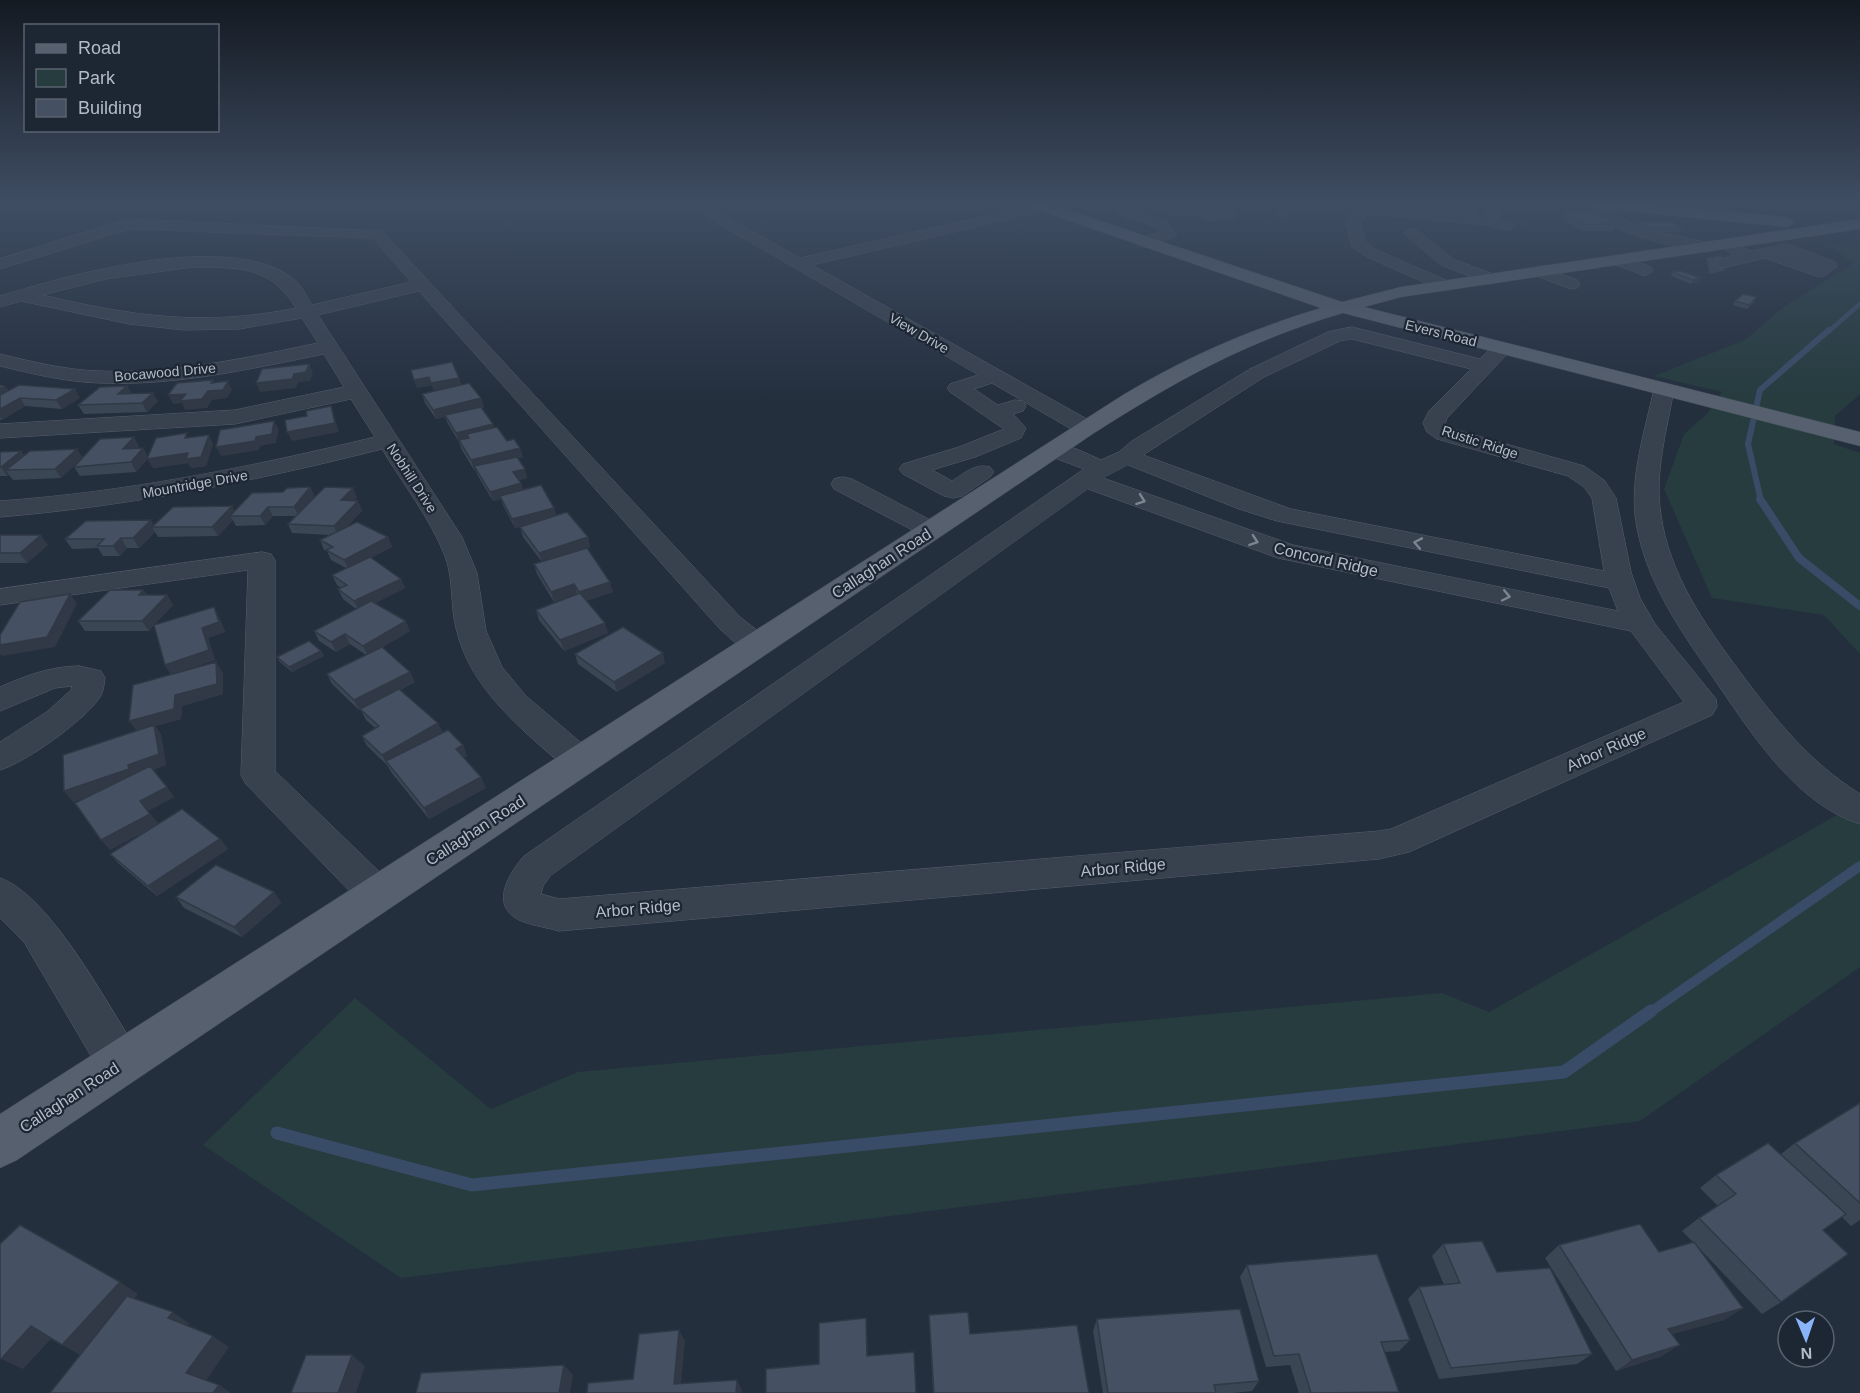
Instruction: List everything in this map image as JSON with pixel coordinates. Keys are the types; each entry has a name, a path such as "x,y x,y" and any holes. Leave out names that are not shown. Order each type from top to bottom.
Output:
{"main road":[{"name":"Evers Road","path":"1217,267 1264,283 1346,320 1502,348 1852,436"},
{"name":"Callaghan Road","path":"0,1143 1086,428 1159,384 1211,355 1301,319 1346,320 1401,292 1568,267"}],"street":[{"name":"Nobhill Drive","path":"0,302 99,274 158,267"},
{"name":"Nobhill Drive","path":"244,267 269,271 284,279 291,286 449,537 460,559 466,583 470,629 479,654 493,679 511,702 580,761"},
{"path":"406,267 722,615 756,645"},
{"name":"View Drive","path":"802,267 1086,428"},
{"path":"1402,267 1444,286"},
{"path":"1461,267 1489,279"},
{"path":"1540,271 1571,285"},
{"path":"21,296 90,312 147,321 238,323 422,285"},
{"name":"Evers Road","path":"1346,320 1483,366"},
{"name":"Callaghan Road","path":"522,898 527,879 537,866 1094,474 1127,457 1140,446 1257,373 1335,336 1346,320"},
{"name":"Bocawood Drive","path":"0,360 60,373 98,377 144,376 209,370 330,347"},
{"name":"Rustic Ridge","path":"1502,348 1437,416 1435,427 1445,434 1576,471 1591,480 1602,492 1630,602"},
{"path":"949,457 1013,432 1016,428 1011,423 1006,409 957,388 994,376"},
{"path":"1664,389 1648,481 1648,515 1657,554 1684,611 1710,652 1769,734 1814,779 1860,811"},
{"path":"0,431 235,417 357,391"},
{"name":"Mountridge Drive","path":"0,509 101,500 192,486 276,469 388,441"},
{"name":"Concord Ridge","path":"1055,450 1094,474 1189,517 1287,552 1467,588 1630,602 1684,611"},
{"name":"Concord Ridge","path":"1127,457 1219,493 1309,521 1465,552 1630,602"},
{"path":"843,484 931,530"},
{"path":"1189,517 1219,493"},
{"path":"1465,552 1467,588"},
{"path":"0,597 262,560 258,775 377,894"},
{"name":"Arbor Ridge","path":"522,898 528,906 559,915 1396,842 1701,707 1700,699 1630,602"},
{"path":"0,700 56,676 80,674 90,678 86,694 58,720 0,758"},
{"path":"0,894 38,930 120,1063"}],"green space":[{"path":"1848,267 1860,267 1860,394 1835,416 1834,444 1860,453 1860,654 1824,615 1712,598 1664,489 1684,434 1707,414 1722,392 1654,376 1745,340 1785,306"},
{"path":"1860,802 1860,967 1640,1121 401,1278 203,1145 355,998 491,1109 578,1072 1442,993 1489,1012"}],"building":[{"path":"1680,271 1700,278 1693,280 1672,272"},
{"path":"1743,294 1757,297 1749,305 1735,301"},
{"path":"452,362 459,378 431,383 429,377 414,380 411,370"},
{"path":"309,364 306,372 294,374 292,379 256,383 262,369"},
{"path":"213,380 211,383 228,381 223,390 208,391 202,399 180,401 186,394 168,395 177,383"},
{"path":"469,383 481,398 433,410 422,394"},
{"path":"19,385 75,389 56,400 20,398 0,409 0,395"},
{"path":"127,386 118,394 153,393 142,403 78,405 100,387"},
{"path":"331,406 335,423 287,432 285,420 307,416 306,411"},
{"path":"481,407 493,424 456,433 445,415"},
{"path":"274,421 272,434 256,437 255,441 216,447 220,430"},
{"path":"497,427 507,441 514,439 520,448 471,460 459,440 469,438 467,434"},
{"path":"187,433 185,438 209,435 201,457 186,459 188,453 147,459 156,438"},
{"path":"134,437 123,449 143,448 131,462 74,467 100,439"},
{"path":"77,449 55,469 6,470 30,451"},
{"path":"21,451 1,467 0,467 0,452"},
{"path":"517,457 525,469 513,472 521,483 490,492 474,466"},
{"path":"541,485 554,508 512,519 500,496"},
{"path":"310,487 294,507 268,507 260,516 230,516 252,493 283,492 287,488"},
{"path":"325,487 353,488 341,500 358,501 334,526 288,524"},
{"path":"232,506 212,527 152,527 173,507"},
{"path":"567,512 588,537 539,553 520,527"},
{"path":"151,520 133,538 121,538 113,546 97,546 104,539 65,539 86,521"},
{"path":"357,522 388,537 344,560 326,550 333,547 320,540"},
{"path":"0,535 41,535 20,553 0,553"},
{"path":"587,548 610,582 579,592 574,584 551,592 534,564"},
{"path":"370,557 401,579 354,601 338,589 347,585 332,575"},
{"path":"110,590 143,590 139,595 167,595 142,621 78,621"},
{"path":"580,593 605,623 560,640 536,610"},
{"path":"70,594 47,637 0,645 0,635 20,602"},
{"path":"371,601 406,621 363,646 345,634 331,642 314,631"},
{"path":"214,607 219,622 202,628 209,650 165,665 154,625"},
{"path":"623,627 663,653 614,682 575,654"},
{"path":"309,641 321,651 289,667 277,657"},
{"path":"382,647 410,672 354,700 327,674"},
{"path":"216,662 217,684 175,695 174,709 129,721 133,685"},
{"path":"399,689 438,723 382,755 362,736 379,726 360,709"},
{"path":"154,725 159,754 128,765 129,769 64,791 63,755"},
{"path":"448,730 463,745 456,749 481,777 424,808 386,761"},
{"path":"150,766 167,787 140,801 150,814 101,840 75,803"},
{"path":"182,809 220,839 148,886 110,854"},
{"path":"216,865 274,892 234,927 176,897"},
{"path":"1860,1103 1860,1203 1795,1143"},
{"path":"1768,1143 1846,1214 1823,1230 1848,1254 1781,1302 1699,1218 1736,1194 1716,1175"},
{"path":"1640,1224 1659,1252 1694,1242 1743,1308 1668,1329 1680,1345 1632,1360 1559,1245"},
{"path":"20,1225 120,1282 62,1345 31,1326 1,1359 0,1244"},
{"path":"1482,1241 1497,1272 1550,1268 1592,1354 1451,1368 1419,1287 1460,1283 1443,1244"},
{"path":"1377,1254 1410,1340 1381,1342 1399,1392 1311,1393 1299,1354 1274,1356 1247,1265"},
{"path":"127,1296 173,1312 168,1318 213,1336 186,1373 219,1385 213,1393 50,1393"},
{"path":"1240,1309 1259,1381 1214,1385 1216,1393 1108,1393 1097,1319"},
{"path":"968,1312 970,1334 1077,1325 1089,1393 934,1393 929,1315"},
{"path":"866,1318 867,1356 914,1352 916,1393 766,1393 766,1369 819,1364 819,1323"},
{"path":"679,1330 674,1384 737,1380 736,1393 587,1393 588,1383 633,1379 639,1334"},
{"path":"306,1355 352,1355 338,1393 291,1393"},
{"path":"564,1365 559,1393 416,1393 421,1373"}],"waterway":[{"path":"1828,332 1860,304"},
{"path":"1761,500 1748,444 1760,390 1829,330"},
{"path":"1761,500 1799,558 1860,606"},
{"path":"1649,1013 1860,866"},
{"path":"277,1133 472,1185 1564,1072 1651,1011"}]}
